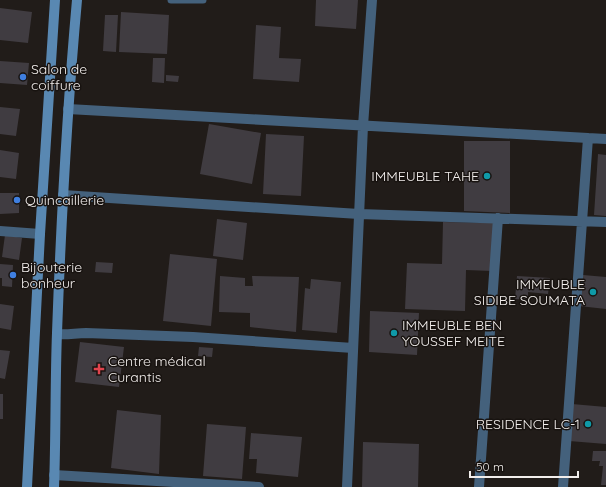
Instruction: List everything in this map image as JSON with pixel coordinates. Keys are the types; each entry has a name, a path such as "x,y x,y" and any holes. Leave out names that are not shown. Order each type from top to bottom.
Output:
{"main road":[{"path":"27,487 40,234 55,0"},
{"path":"54,487 57,334 63,195 77,0"}],"street":[{"path":"346,487 362,126 372,0"},
{"path":"68,109 606,139"},
{"path":"563,487 588,138"},
{"path":"63,195 359,214 606,222"},
{"path":"479,487 498,218"},
{"path":"0,231 40,234"},
{"path":"57,334 66,335 86,333 193,338 353,348"},
{"path":"54,475 259,487"}],"lane":[{"path":"171,0 202,0"}],"building":[{"path":"316,0 358,0 356,29 315,26"},
{"path":"0,8 32,12 28,43 0,40"},
{"path":"121,12 169,15 167,54 119,52"},
{"path":"105,15 118,15 116,52 103,51"},
{"path":"256,25 281,27 279,58 301,59 299,82 253,79"},
{"path":"153,58 165,58 164,83 152,82"},
{"path":"0,61 29,63 27,85 0,83"},
{"path":"166,75 179,76 178,82 166,81"},
{"path":"0,107 20,109 16,136 0,134"},
{"path":"209,124 261,133 252,184 200,174"},
{"path":"266,134 304,136 301,196 263,194"},
{"name":"IMMEUBLE TAHE","path":"464,141 510,141 510,213 464,211"},
{"path":"0,150 19,153 16,179 0,177"},
{"path":"598,154 606,155 606,216 594,215"},
{"path":"0,193 19,193 19,213 0,214"},
{"path":"217,219 247,223 243,260 213,256"},
{"path":"443,222 494,223 492,271 466,270 465,311 405,309 407,263 442,264"},
{"path":"5,235 22,238 19,260 2,257"},
{"path":"170,254 217,259 211,326 163,321"},
{"path":"96,262 113,263 112,273 95,272"},
{"path":"0,264 13,265 12,287 2,286 2,278 0,278"},
{"name":"IMMEUBLE SIDIBE SOUMATA","path":"583,275 606,277 606,309 579,306"},
{"path":"220,276 245,278 245,286 253,286 252,276 299,277 296,332 250,327 250,313 219,312"},
{"path":"517,276 550,278 548,294 528,292 528,300 515,299"},
{"path":"311,279 341,282 337,333 302,330 305,288 310,289"},
{"path":"0,304 14,306 11,330 0,328"},
{"name":"IMMEUBLE BEN YOUSSEF MEITE","path":"370,311 419,313 417,355 369,352"},
{"path":"80,342 124,347 119,387 75,382"},
{"path":"199,347 213,348 212,357 198,356"},
{"path":"0,350 10,351 5,379 0,378"},
{"path":"0,394 3,394 3,419 0,419"},
{"name":"RESIDENCE LC-1","path":"572,404 606,407 606,444 569,441"},
{"path":"117,410 161,415 159,474 111,468"},
{"path":"207,424 246,427 242,479 203,476"},
{"path":"251,433 302,437 298,477 256,473 257,459 249,459"},
{"path":"363,442 419,444 418,487 362,487"},
{"path":"593,451 606,451 606,485 601,485 603,466 599,466 600,461 592,461"}],"place":[{"name":"Salon de coiffure","path":"23,77"},
{"name":"IMMEUBLE TAHE","path":"487,176"},
{"name":"Quincaillerie","path":"17,200"},
{"name":"Bijouterie bonheur","path":"13,275"},
{"name":"IMMEUBLE SIDIBE SOUMATA","path":"593,292"},
{"name":"IMMEUBLE BEN YOUSSEF MEITE","path":"394,333"},
{"name":"Centre médical Curantis","path":"99,369"},
{"name":"RESIDENCE LC-1","path":"588,424"}]}
